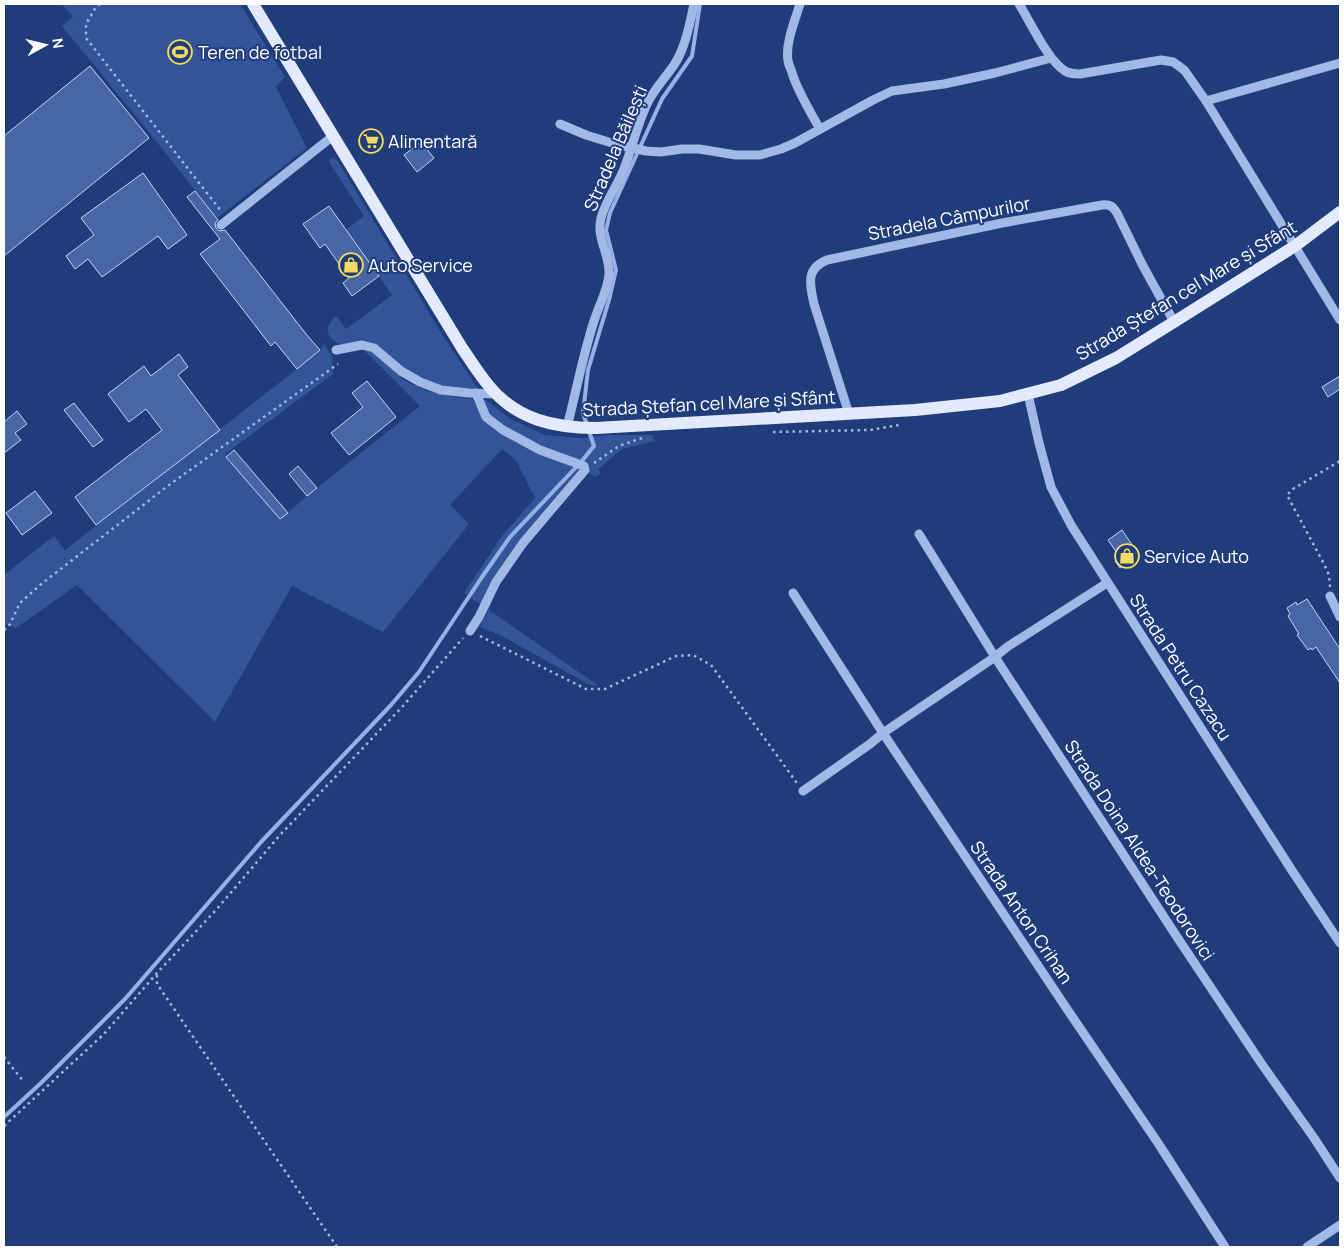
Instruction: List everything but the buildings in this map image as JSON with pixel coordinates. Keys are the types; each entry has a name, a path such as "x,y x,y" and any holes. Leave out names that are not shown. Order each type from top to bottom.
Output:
{"main road":[{"name":"Strada Ștefan cel Mare și Sfânt","path":"253,4 462,348 490,387 515,409 555,425 572,428 596,428 912,410 1000,401 1028,394 1061,385 1116,358 1295,246 1340,212"}],"street":[{"name":"Stradela Băilești","path":"572,428 590,336 605,292 609,273 601,240 602,217 610,196 625,167 648,102 660,82 675,64 689,31 694,4"},
{"path":"800,4 790,37 788,62 798,89 820,129"},
{"path":"1019,4 1051,58 1066,72 1072,74 1161,60 1173,62 1185,71 1206,101 1340,320"},
{"path":"560,124 604,141 646,151 661,152 699,149 736,155 760,155 795,143 892,90 952,82 1051,58"},
{"path":"1206,101 1340,63"},
{"path":"224,222 333,136"},
{"name":"Stradela Câmpurilor","path":"849,414 810,287 813,270 820,263 827,260 1002,223 1109,204 1114,207 1174,322"},
{"path":"336,350 362,345 374,348 401,371 420,382 441,390 498,394"},
{"path":"470,631 480,617 496,582 522,543 585,468 540,450 503,430 486,417 476,393"},
{"name":"Strada Petru Cazacu","path":"1028,394 1041,452 1052,487 1070,525 1340,942"},
{"name":"Strada Doina Aldea-Teodorovici","path":"919,534 994,657 1261,1064 1340,1178"},
{"path":"803,791 1007,647 1107,583"},
{"name":"Strada Anton Crihan","path":"792,593 1066,1009 1158,1143 1225,1247"},
{"path":"1330,596 1340,617"},
{"path":"1307,1247 1340,1225"}],"path":[{"path":"100,4 96,7 86,24 86,38 224,222"},
{"path":"4,630 9,626 20,604 40,585 169,484 338,364"},
{"path":"771,432 870,430 899,425 912,410"},
{"path":"585,468 619,446 644,438"},
{"path":"1330,596 1329,575 1287,495 1293,489 1340,461"},
{"path":"4,1126 104,1034 157,973 216,910 280,835 402,707 470,631 586,689 605,689 676,656 693,655 711,665 803,791"},
{"path":"157,973 157,984 337,1247"},
{"path":"4,1057 23,1081"}],"shaded area":[{"path":"62,4 240,4 285,77 276,87 307,148 217,218 62,26 73,17"},
{"path":"333,157 339,163 442,334 478,389 473,391 433,384 408,372 377,345 357,346 342,344 331,338 328,333 328,326 336,316 346,329 392,295 346,230 364,216 331,165 329,160"},
{"path":"324,344 332,356 333,374 225,454 280,519 420,406 364,350 375,352 405,381 428,391 456,397 486,400 511,419 545,435 582,438 608,435 652,435 655,441 622,449 598,469 601,473 595,477 589,473 565,497 497,583 489,610 599,686 588,684 500,635 480,627 488,610 464,593 502,536 535,498 515,459 502,449 450,505 469,524 383,632 292,586 215,722 77,585 16,628 4,623 4,575 54,536 65,550 297,369 320,350"}],"waterway":[{"path":"4,1117 125,999 261,842 391,705 419,672 510,537 594,446 583,413 588,370 616,270 606,230 610,213 662,99 692,56 700,4"}],"place":[{"name":"Teren de fotbal","path":"180,52"},
{"name":"Alimentară","path":"371,141"},
{"name":"Auto Service","path":"351,265"},
{"name":"Service Auto","path":"1127,556"}]}
